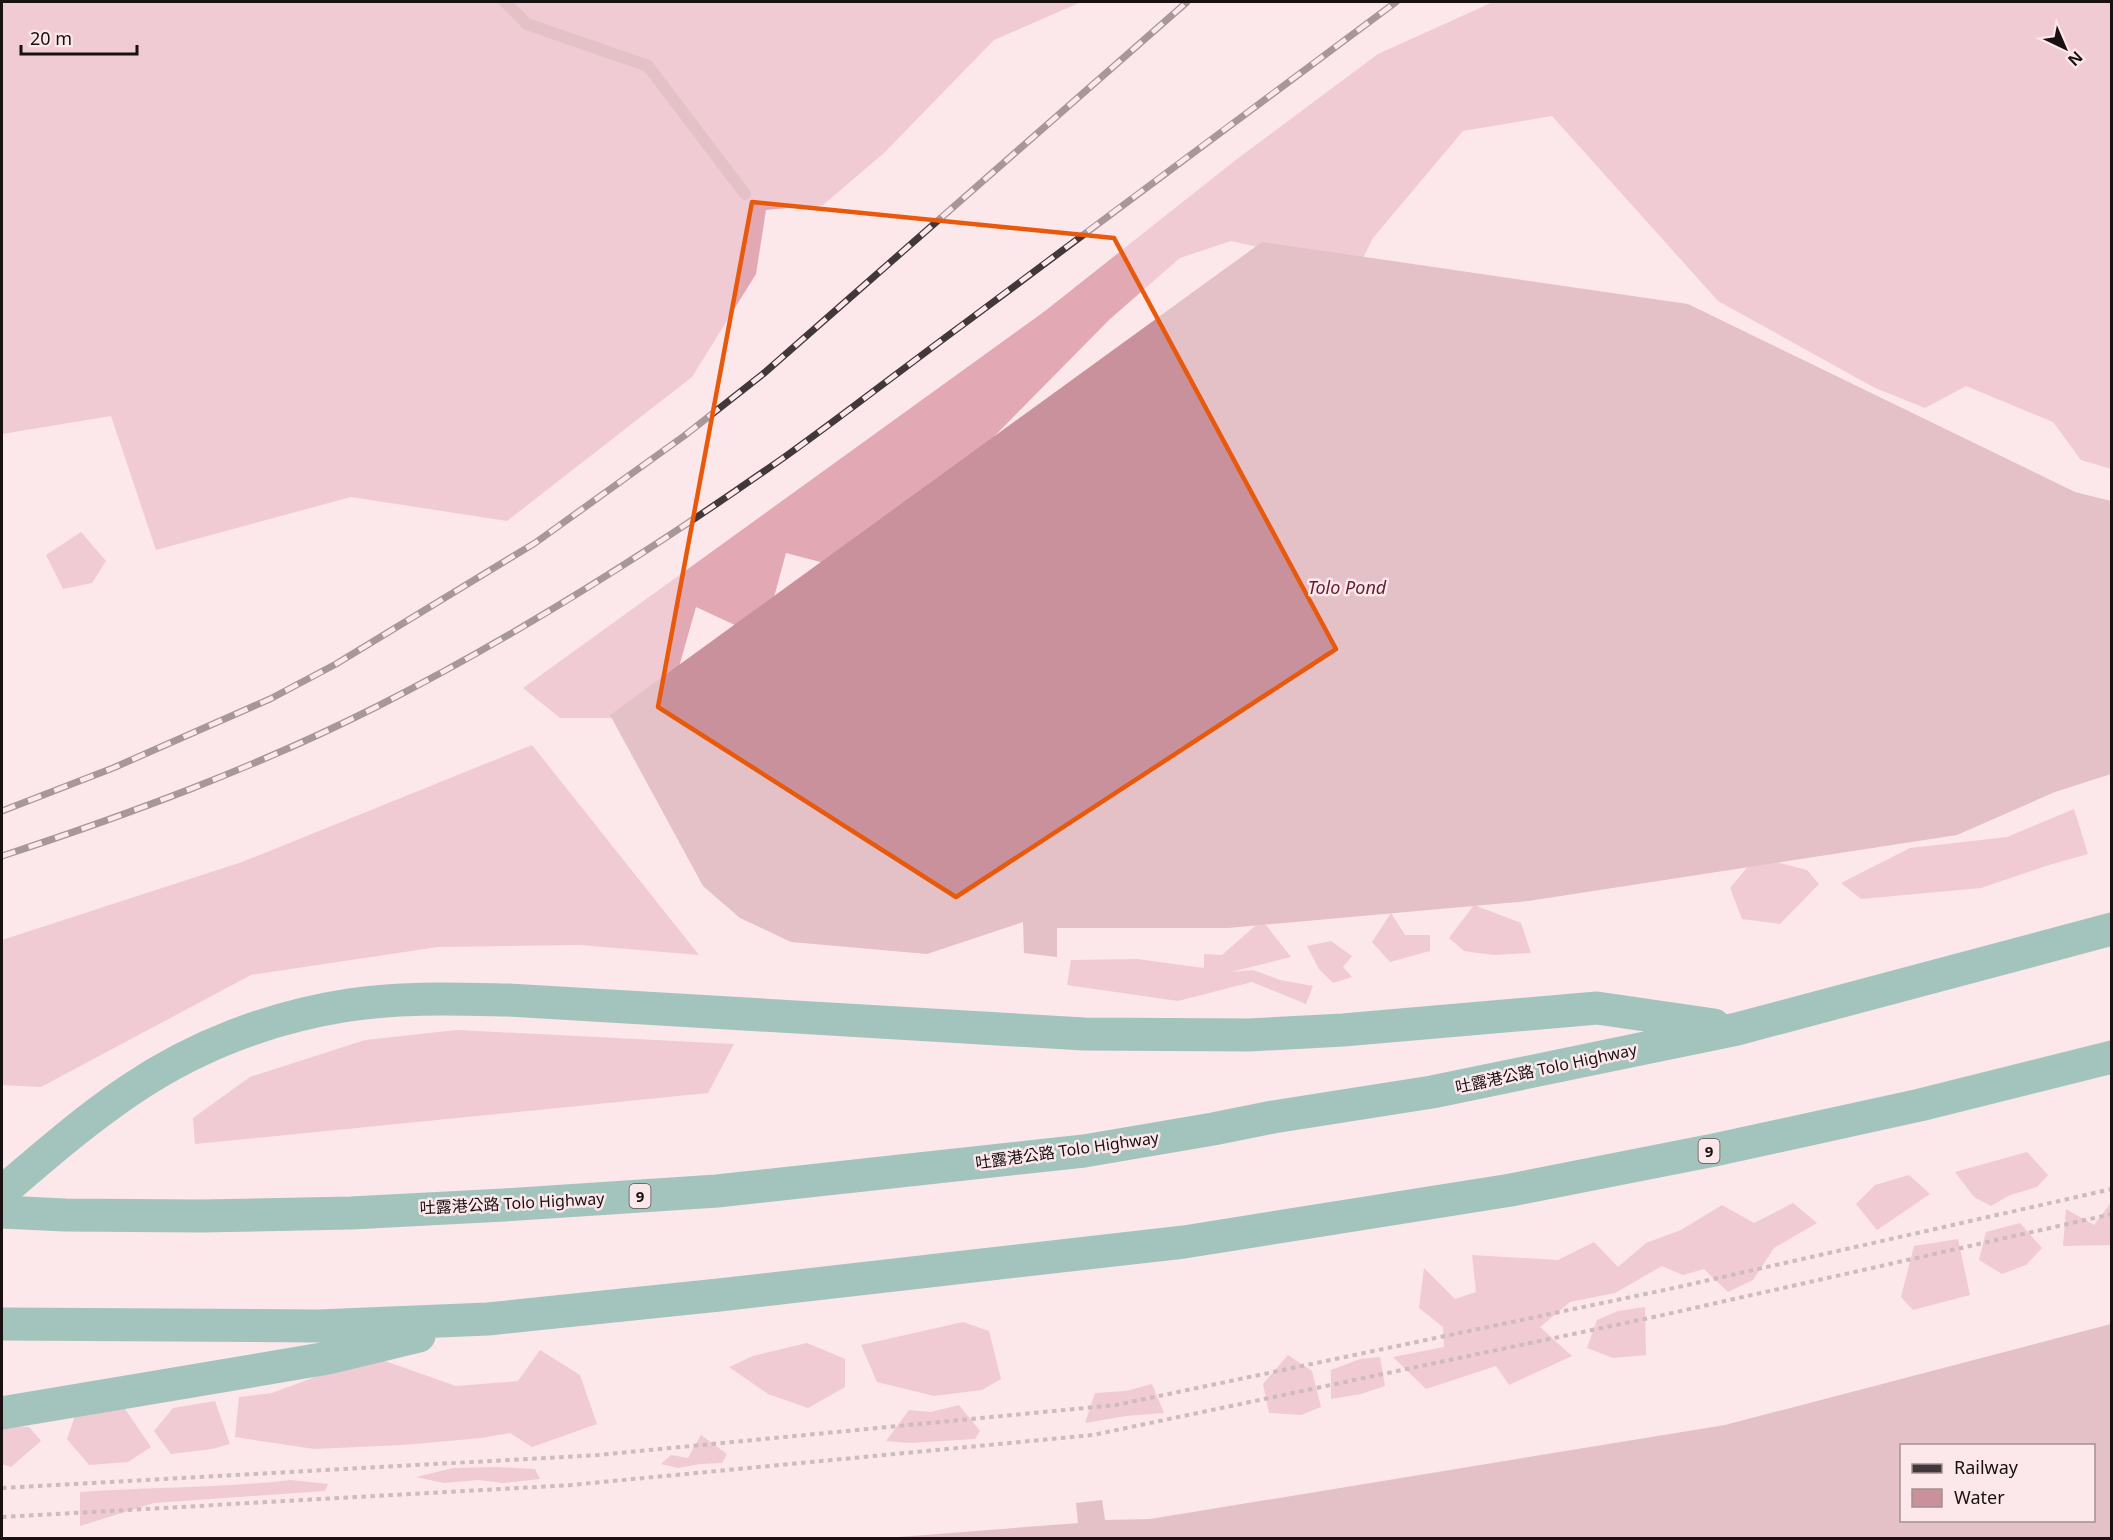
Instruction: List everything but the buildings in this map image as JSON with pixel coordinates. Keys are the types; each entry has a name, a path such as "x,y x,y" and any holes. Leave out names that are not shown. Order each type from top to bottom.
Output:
{"highway":[{"name":"吐露港公路 Tolo Highway","path":"2,1212 201,1216 351,1213 717,1191 1084,1151 1213,1130 1273,1117 1432,1092 1737,1029 2112,929"},
{"path":"2,1192 81,1126 155,1074 233,1036 262,1025 319,1010 388,1001 471,999 1084,1035 1238,1035 1343,1030 1597,1008 1737,1029"},
{"name":"9","path":"2,1324 318,1326 488,1319 1184,1242 1510,1190 1714,1150 1920,1106 2112,1057"},
{"path":"2,1413 328,1358 488,1319"}],"path":[{"path":"2,1488 598,1455 1116,1404 1674,1288 2112,1189"},
{"path":"2,1517 571,1485 1093,1435 1654,1317 2112,1214"}],"highlighted area":[{"path":"752,202 1114,238 1336,649 956,897 658,707"}],"shaded area":[{"path":"2,2 1081,2 994,40 884,153 823,205 766,210 756,274 692,377 507,521 351,497 156,550 111,416 2,434"},
{"path":"1493,2 2111,2 2111,469 2081,460 2053,422 1966,386 1925,408 1875,388 1718,301 1552,116 1463,131 1373,238 1359,266 1302,257 1231,241 1180,258 1110,319 957,474 832,565 786,553 763,638 696,607 677,674 650,718 560,718 523,688 1045,311 1237,159 1378,54"},
{"path":"81,532 106,561 92,583 63,589 46,555"},
{"path":"532,745 699,955 580,945 438,947 251,975 41,1087 2,1085 2,940 242,862"},
{"path":"2074,809 2088,854 1981,888 1861,899 1841,883 1910,848 2007,837"},
{"path":"1756,857 1807,870 1819,884 1780,924 1742,919 1730,888"},
{"path":"1474,905 1521,923 1531,953 1493,955 1464,951 1449,938"},
{"path":"1391,913 1405,935 1430,935 1430,951 1390,962 1372,942"},
{"path":"1262,920 1291,957 1231,972 1253,970 1280,980 1313,986 1306,1004 1252,982 1178,1001 1067,985 1071,960 1137,959 1204,968 1204,954 1222,955"},
{"path":"1331,941 1352,956 1343,967 1352,977 1333,983 1319,969 1307,946"},
{"path":"457,1030 734,1044 708,1093 195,1144 193,1118 250,1077 365,1040"},
{"path":"2027,1152 2048,1175 2037,1187 2010,1195 1991,1206 1974,1197 1955,1172"},
{"path":"1909,1175 1930,1194 1877,1230 1856,1204 1875,1185"},
{"path":"1793,1203 1817,1223 1774,1248 1753,1280 1728,1292 1704,1269 1683,1275 1662,1266 1615,1293 1570,1302 1540,1327 1572,1356 1509,1385 1496,1366 1426,1389 1393,1357 1444,1347 1443,1327 1419,1308 1424,1268 1455,1299 1476,1292 1472,1255 1558,1260 1594,1242 1618,1267 1646,1243 1681,1230 1722,1205 1754,1223"},
{"path":"2110,1204 2111,1245 2063,1246 2066,1209 2094,1225"},
{"path":"2020,1223 2042,1248 2026,1265 2002,1274 1979,1260 1986,1232"},
{"path":"1958,1239 1970,1295 1913,1310 1901,1297 1914,1246"},
{"path":"1645,1307 1646,1355 1613,1358 1587,1348 1597,1320 1618,1311"},
{"path":"963,1322 989,1331 1001,1379 982,1390 934,1396 877,1382 861,1345"},
{"path":"807,1343 845,1359 845,1387 808,1408 768,1394 729,1367 753,1356"},
{"path":"540,1350 580,1375 597,1424 532,1447 510,1433 404,1445 314,1449 235,1437 239,1397 272,1393 334,1370 382,1360 456,1386 518,1381"},
{"path":"1288,1355 1312,1371 1321,1407 1301,1415 1269,1413 1263,1384"},
{"path":"1380,1357 1385,1386 1361,1394 1331,1399 1331,1370 1360,1359"},
{"path":"1152,1384 1164,1413 1085,1423 1095,1393 1126,1391"},
{"path":"215,1401 230,1444 212,1449 171,1454 154,1431 173,1408"},
{"path":"959,1405 980,1431 975,1439 909,1443 886,1441 909,1410 931,1412"},
{"path":"123,1406 151,1447 128,1462 89,1465 67,1439 75,1416"},
{"path":"2,1426 29,1427 41,1441 11,1467 2,1464"},
{"path":"701,1435 727,1454 722,1463 678,1468 661,1464 671,1455 688,1458"},
{"path":"453,1468 535,1469 540,1479 503,1483 478,1480 444,1483 416,1477"},
{"path":"291,1480 328,1484 325,1491 154,1503 80,1526 80,1492 238,1485"}],"water":[{"name":"Tolo Pond","path":"1262,242 1688,304 2075,492 2111,501 2111,774 2055,792 1957,835 1528,901 1228,928 1057,928 1057,957 1024,953 1023,922 927,954 791,942 740,918 703,886 610,715"},
{"path":"2111,1324 2111,1538 887,1538 1078,1523 1076,1503 1102,1500 1105,1520 1150,1519 1725,1425"}],"waterway":[{"path":"505,2 527,24 648,66 745,194"}],"railway":[{"path":"2,811 113,768 270,699 336,664 535,543 684,436 763,374 1187,2"},
{"path":"2,856 193,788 286,749 378,706 535,620 637,557 808,440 1396,2"}]}
